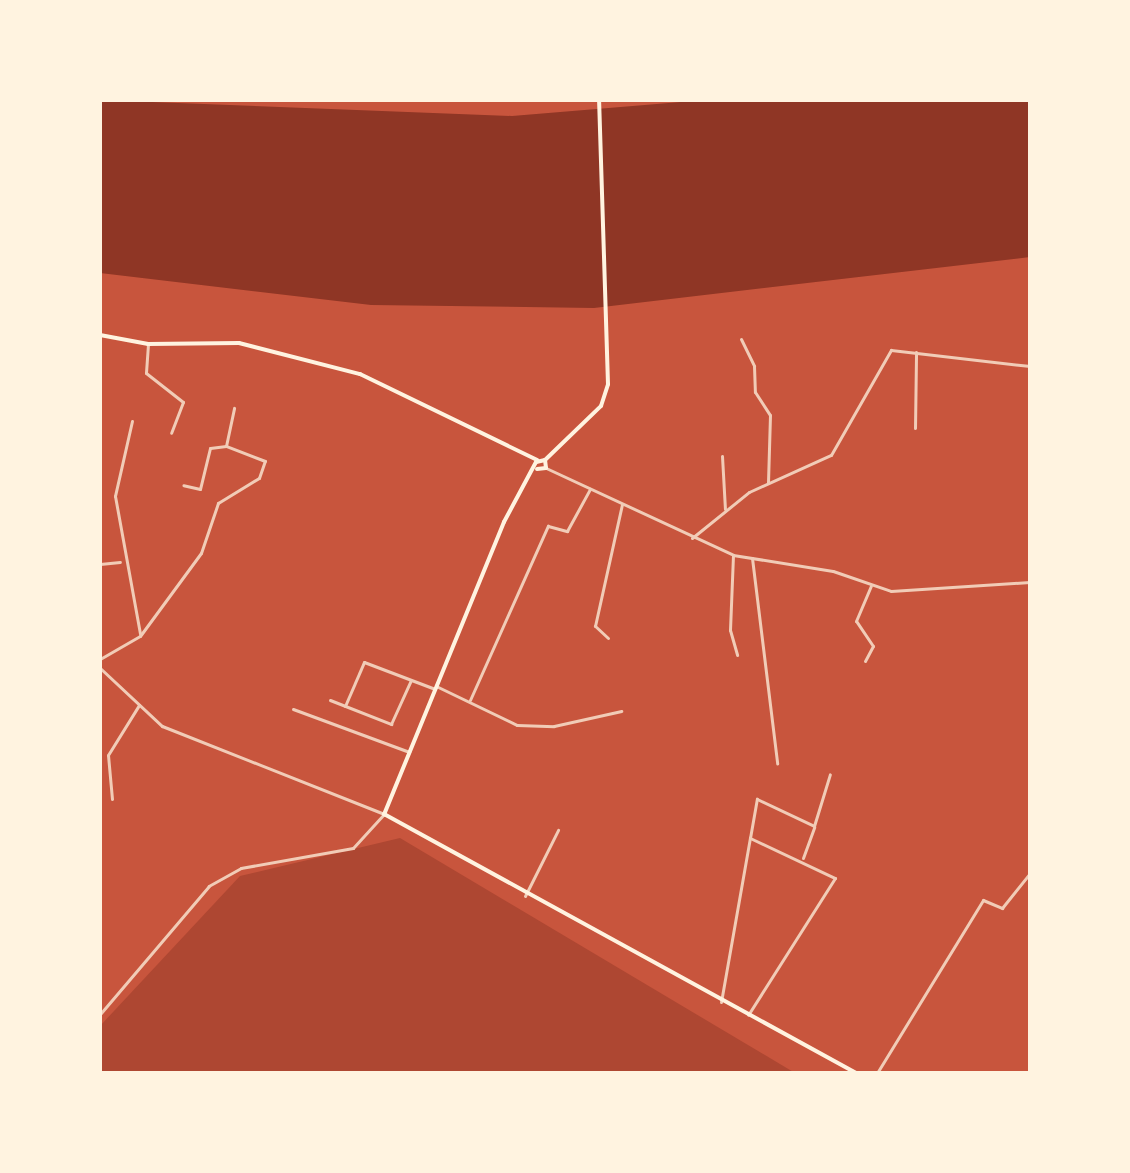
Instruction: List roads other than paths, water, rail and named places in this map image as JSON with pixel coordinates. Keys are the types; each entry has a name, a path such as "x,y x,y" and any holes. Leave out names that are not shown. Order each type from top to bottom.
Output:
{"main road":[{"path":"100,335 148,344 239,343 360,374 537,460 545,460 601,406 608,364 599,100"},
{"path":"537,460 537,469 504,522 384,814 525,896 856,1073"},
{"path":"537,469 546,468 545,460"}],"street":[{"path":"741,339 754,366 755,392 770,415 768,483"},
{"path":"148,344 146,373 183,402 171,433"},
{"path":"692,538 725,509 768,483 831,455 884,357 891,350 1030,366"},
{"path":"915,428 916,352"},
{"path":"226,446 234,408"},
{"path":"132,421 115,496 127,551 122,562 140,636"},
{"path":"100,659 140,636 200,554 218,503 263,472 260,456 226,446 209,450 199,490 183,485"},
{"path":"722,456 725,509"},
{"path":"546,468 733,555 902,592 1030,582"},
{"path":"470,700 548,526 567,531 590,489"},
{"path":"608,638 595,626 622,504"},
{"path":"733,555 730,630 737,655"},
{"path":"752,558 777,763"},
{"path":"100,564 122,562"},
{"path":"865,661 873,646 856,621 871,586"},
{"path":"345,706 364,662 470,700 523,726 621,711"},
{"path":"100,668 162,726 384,814 353,848 241,868 209,886 100,1014"},
{"path":"330,700 391,724 411,680"},
{"path":"112,799 108,755 139,705"},
{"path":"293,709 409,752"},
{"path":"803,858 830,774"},
{"path":"721,1002 757,799 814,826"},
{"path":"525,896 558,830"},
{"path":"748,1015 834,881 803,858 750,838"},
{"path":"877,1073 983,900 1002,908 1030,873"}]}
